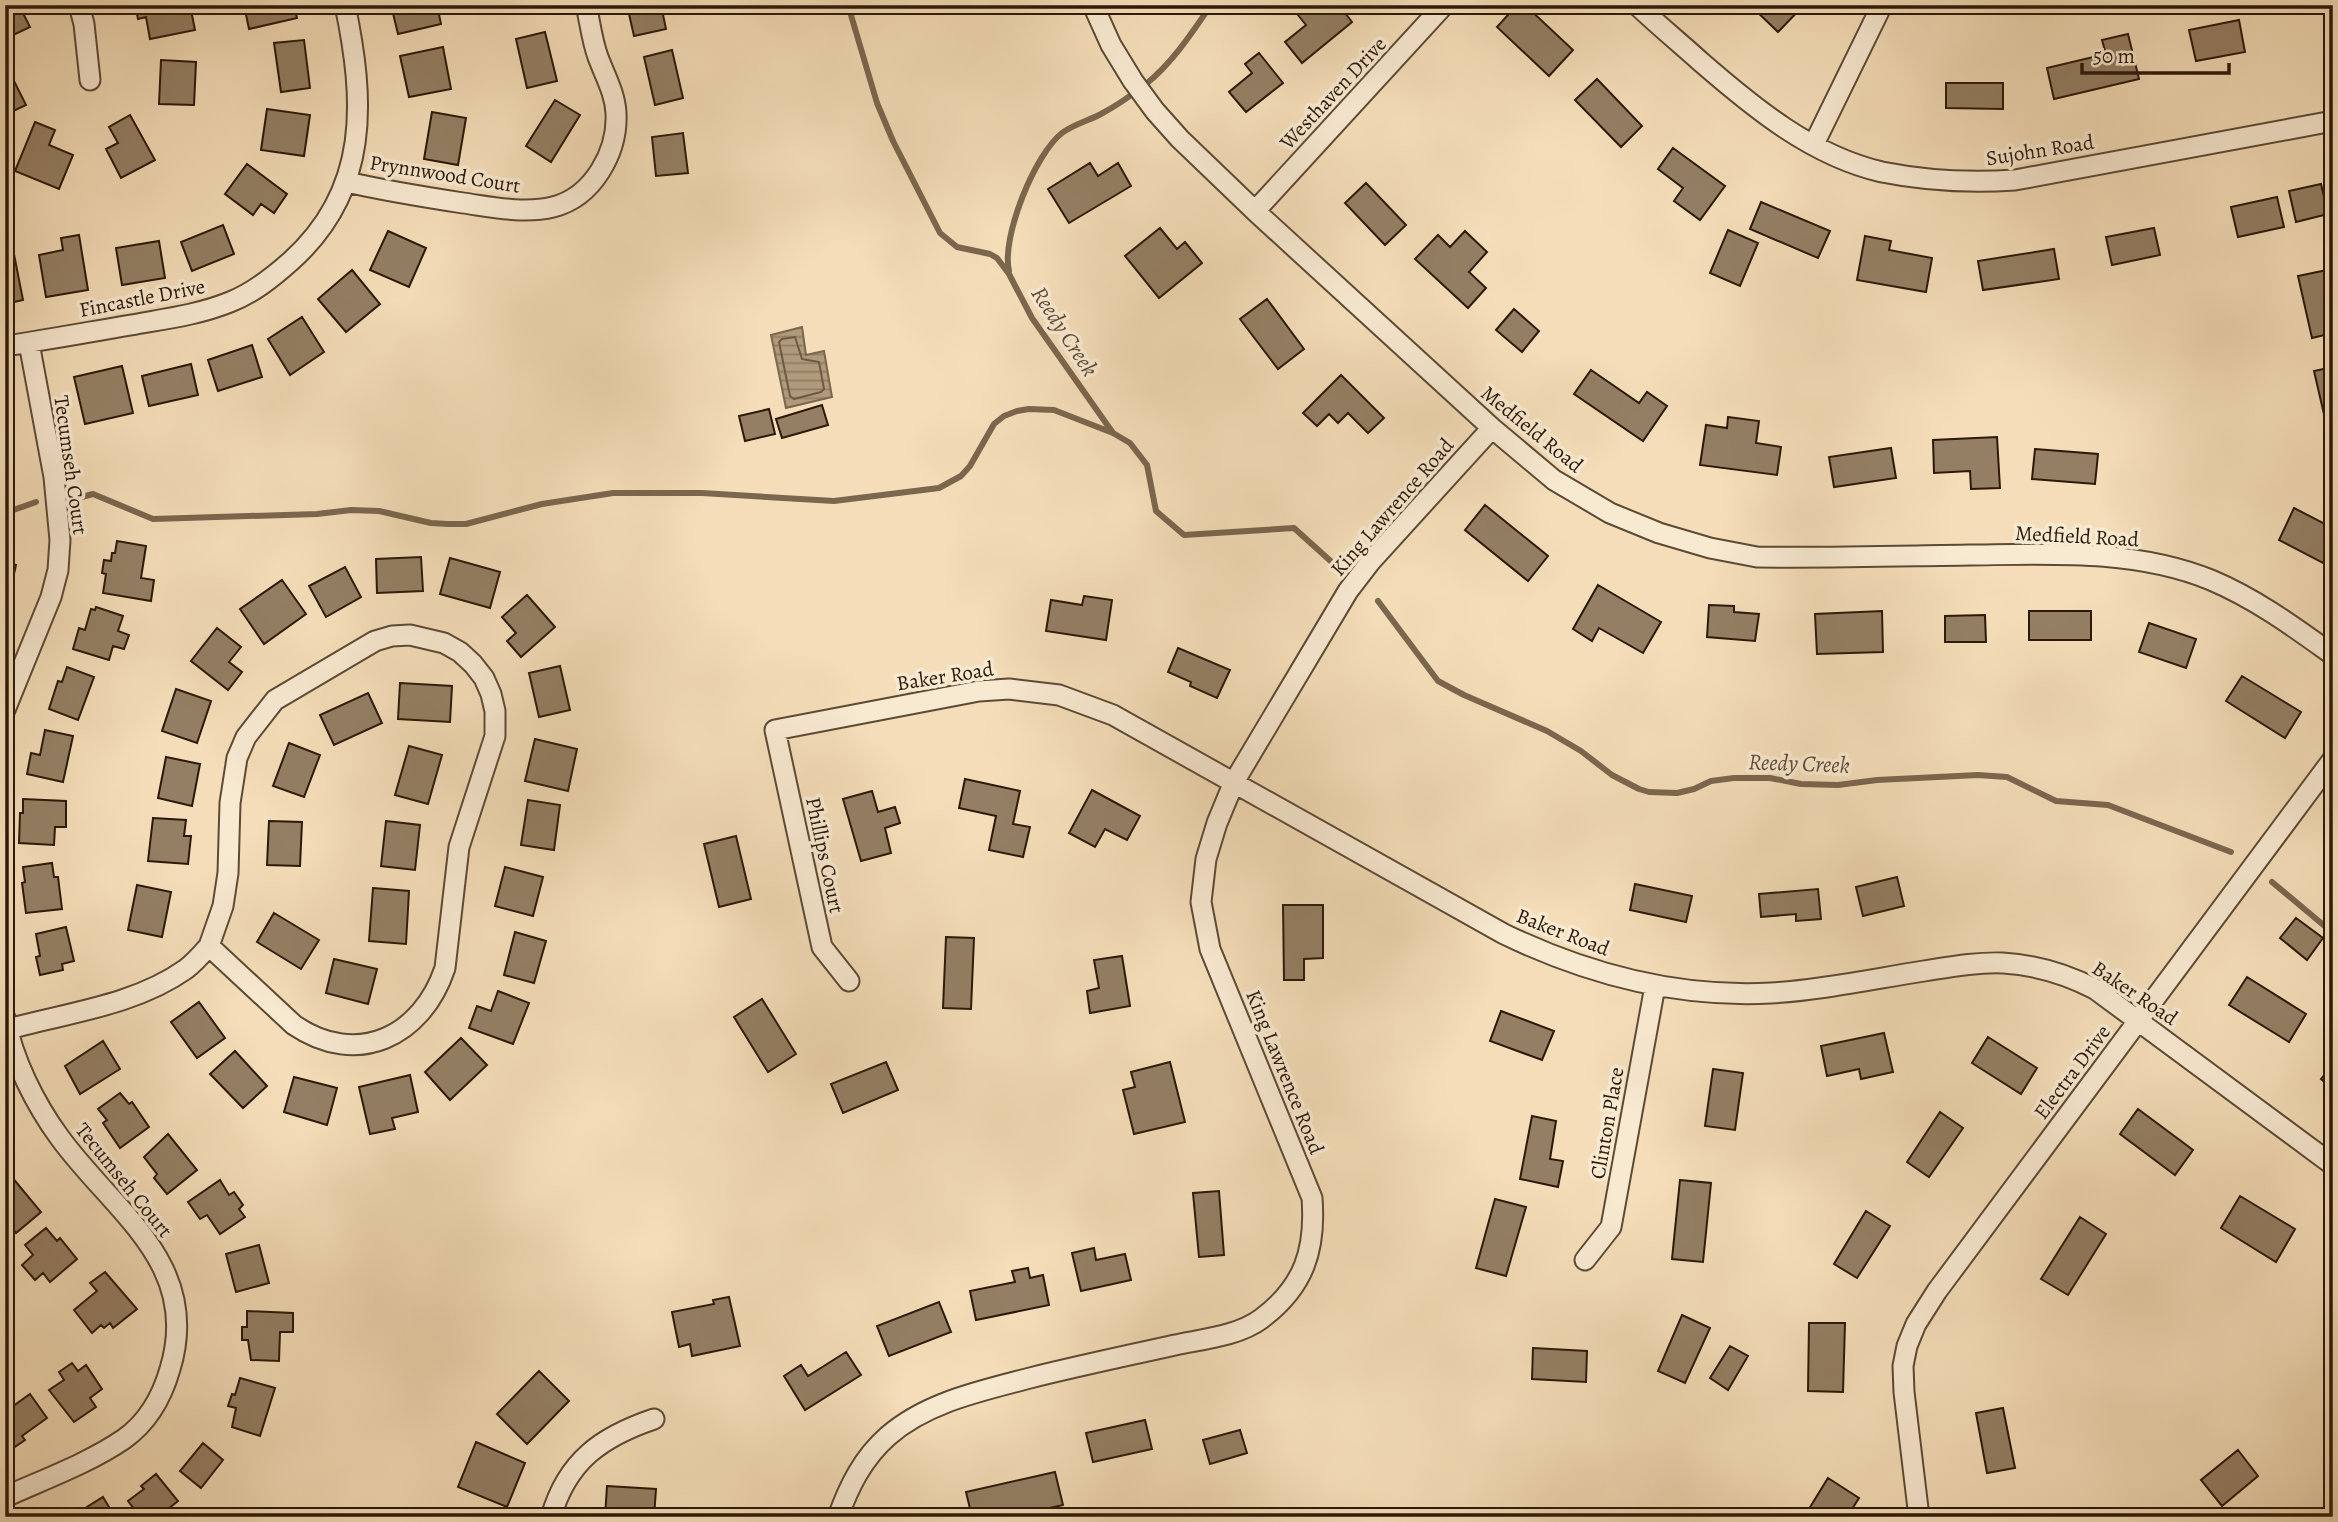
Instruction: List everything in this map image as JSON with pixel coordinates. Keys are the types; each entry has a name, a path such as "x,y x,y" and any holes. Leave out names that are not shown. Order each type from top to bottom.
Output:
{"street":[{"path":"79,5 84,24 90,80"},
{"name":"Fincastle Drive","path":"5,346 197,313 232,302 267,283 303,250 326,223 347,182 357,131 359,92 345,5"},
{"name":"Prynnwood Court","path":"347,182 389,192 501,208 555,206 587,188 606,160 616,131 613,94 597,55 586,5"},
{"name":"Medfield Road","path":"1093,5 1127,72 1155,111 1180,139 1492,428 1554,480 1610,513 1659,533 1710,548 1757,557 2057,554 2150,563 2211,580 2245,597 2274,612 2333,655"},
{"name":"Westhaven Drive","path":"1255,211 1444,5"},
{"name":"Sujohn Road","path":"1637,5 1754,107 1814,144 1844,159 1880,171 1930,180 2015,180 2333,121"},
{"path":"1814,144 1882,5"},
{"name":"Tecumseh Court","path":"5,710 51,597 58,570 60,540 54,477 29,343"},
{"name":"King Lawrence Road","path":"838,1517 858,1471 875,1450 904,1424 922,1413 953,1399 986,1389 1231,1332 1259,1320 1278,1305 1297,1281 1307,1261 1312,1240 1312,1198 1210,949 1201,902 1206,859 1234,782 1348,591 1371,561 1492,428"},
{"path":"6,1026 129,997 162,984 188,968 209,946 223,906 227,884 230,803 237,758 246,737 275,699 375,641 392,636 428,637 460,652 484,678 491,694 495,711 495,736 459,847 445,968 439,985 420,1015 391,1036 376,1041 356,1045 325,1040 307,1034 293,1025 209,946"},
{"name":"Baker Road","path":"775,730 979,691 1032,690 1059,695 1113,715 1504,934 1567,962 1655,986 1723,993 1809,990 1972,964 2029,966 2075,979 2095,989 2333,1165"},
{"name":"Phillips Court","path":"775,730 822,947 849,981"},
{"name":"Electra Drive","path":"1919,1517 1904,1392 1905,1356 1916,1324 1937,1291 2333,759"},
{"name":"Clinton Place","path":"1585,1260 1611,1227 1655,986"},
{"name":"Tecumseh Court","path":"5,1497 106,1450 127,1437 158,1404 178,1334 173,1293 166,1272 147,1241 61,1139 38,1105 6,1026"},
{"path":"551,1517 560,1490 586,1455 605,1440 654,1419"}],"water":[{"path":"802,327 806,355 824,351 832,397 786,408 771,335"}],"building":[{"path":"5,5 19,5 30,27 5,39"},
{"path":"135,5 190,5 195,30 150,39 146,17 138,19"},
{"path":"244,5 294,5 297,18 249,29"},
{"path":"391,5 437,5 441,24 398,34"},
{"path":"627,5 661,5 666,29 634,36"},
{"path":"1290,5 1339,5 1352,22 1302,63 1285,42 1306,25"},
{"path":"1517,5 1525,5 1573,50 1549,76 1497,27"},
{"path":"1750,5 1804,5 1778,32"},
{"path":"2239,20 2245,52 2196,61 2189,30"},
{"path":"545,32 557,81 527,88 516,39"},
{"path":"2128,34 2139,79 2054,99 2047,68 2106,54 2102,40"},
{"path":"304,40 310,88 281,92 274,43"},
{"path":"443,47 451,89 409,97 400,56"},
{"path":"672,50 683,98 655,105 644,57"},
{"path":"1259,53 1283,83 1246,112 1229,92 1252,73 1245,64"},
{"path":"161,60 196,62 194,105 159,104"},
{"path":"5,63 26,105 5,115"},
{"path":"1597,79 1642,126 1621,147 1575,100"},
{"path":"1946,83 2003,83 2003,109 1946,108"},
{"path":"555,100 580,115 551,162 526,146"},
{"path":"267,109 310,115 304,156 261,150"},
{"path":"432,112 466,118 458,165 424,159"},
{"path":"130,115 155,160 121,178 106,149 118,143 109,127"},
{"path":"35,122 55,130 49,145 73,155 59,189 15,171"},
{"path":"683,133 688,173 656,176 652,137"},
{"path":"1673,148 1725,186 1700,220 1674,201 1683,188 1658,169"},
{"path":"1090,163 1098,176 1118,163 1131,186 1069,223 1048,189"},
{"path":"247,164 287,194 274,213 261,204 253,215 225,194"},
{"path":"1366,183 1406,225 1385,245 1345,203"},
{"path":"2321,184 2328,214 2296,222 2289,191"},
{"path":"2277,197 2284,227 2238,237 2231,207"},
{"path":"1761,202 1830,231 1818,258 1750,229"},
{"path":"223,225 234,254 192,271 181,242"},
{"path":"1160,228 1177,249 1185,242 1202,263 1159,298 1125,256"},
{"path":"2154,228 2160,255 2112,265 2106,237"},
{"path":"1728,230 1758,243 1740,286 1710,273"},
{"path":"388,231 426,248 409,287 370,270"},
{"path":"1465,231 1487,252 1469,272 1486,288 1468,308 1415,259 1438,235 1450,247"},
{"path":"79,235 88,290 46,297 39,255 63,250 61,238"},
{"path":"1865,236 1891,241 1889,250 1932,258 1926,292 1857,280"},
{"path":"159,241 165,278 122,285 116,248"},
{"path":"12,244 23,300 5,304 5,245"},
{"path":"2054,249 2059,279 1983,290 1978,261"},
{"path":"352,270 380,304 346,332 318,299"},
{"path":"2327,270 2333,294 2333,333 2312,338 2298,276"},
{"path":"1267,299 1304,349 1278,369 1240,319"},
{"path":"1514,309 1539,331 1522,352 1496,330"},
{"path":"302,317 324,352 290,375 268,339"},
{"path":"252,345 262,377 218,391 208,360"},
{"path":"191,364 198,395 149,406 142,376"},
{"path":"122,366 133,413 85,424 74,377"},
{"path":"2333,367 2333,436 2329,436 2314,371"},
{"path":"1591,370 1639,403 1647,392 1667,406 1643,441 1574,394"},
{"path":"1341,375 1384,418 1368,433 1348,413 1338,423 1329,414 1317,426 1303,413"},
{"path":"822,405 828,425 782,438 776,419"},
{"path":"769,409 775,434 745,441 739,416"},
{"path":"1728,417 1759,421 1756,443 1781,447 1777,475 1700,465 1706,425 1727,428"},
{"path":"1997,437 2000,488 1971,489 1970,471 1934,473 1933,440"},
{"path":"1891,448 1896,478 1834,487 1829,457"},
{"path":"2035,449 2098,454 2095,484 2032,479"},
{"path":"1485,505 1548,556 1528,581 1465,530"},
{"path":"2294,508 2333,528 2333,544 2323,563 2279,540"},
{"path":"117,541 146,546 141,578 154,580 151,601 103,593 106,574 102,573 104,560 111,561"},
{"path":"5,547 13,549 9,563 16,565 10,592 5,591"},
{"path":"421,557 423,591 377,593 376,559"},
{"path":"450,558 500,572 490,608 440,594"},
{"path":"345,567 361,597 326,617 309,586"},
{"path":"282,580 306,614 264,644 240,609"},
{"path":"1598,585 1661,622 1643,653 1599,628 1592,641 1573,629"},
{"path":"527,595 555,627 521,657 507,641 516,633 502,617"},
{"path":"1084,596 1112,600 1106,640 1046,631 1051,600 1082,605"},
{"path":"1709,605 1734,606 1734,612 1759,614 1755,641 1707,637"},
{"path":"96,607 123,616 118,631 129,635 124,649 113,646 109,660 73,649 79,628 85,630 91,609 95,610"},
{"path":"1882,611 1883,652 1817,654 1815,614"},
{"path":"2029,611 2091,611 2091,640 2029,640"},
{"path":"1985,615 1986,642 1945,642 1945,616"},
{"path":"2149,623 2196,639 2186,668 2139,652"},
{"path":"217,628 241,647 229,662 242,672 228,690 191,661"},
{"path":"1178,648 1230,670 1217,698 1168,672"},
{"path":"560,666 570,710 539,717 529,673"},
{"path":"67,667 94,677 78,720 49,709 58,681 62,682"},
{"path":"2242,676 2301,712 2285,738 2226,701"},
{"path":"400,683 452,686 450,722 398,719"},
{"path":"176,689 211,701 197,743 162,731"},
{"path":"368,693 382,723 334,745 320,715"},
{"path":"45,730 73,736 63,782 27,774 31,753 40,755"},
{"path":"535,739 577,749 568,791 525,781"},
{"path":"289,743 320,755 304,797 273,786"},
{"path":"409,746 442,755 428,804 395,795"},
{"path":"166,757 200,764 192,806 158,798"},
{"path":"965,779 1020,791 1013,824 1030,827 1023,857 989,850 996,816 959,808"},
{"path":"1092,790 1140,816 1127,840 1105,829 1095,847 1069,833"},
{"path":"872,791 878,812 895,807 900,823 885,828 891,853 861,861 843,799"},
{"path":"23,799 66,801 66,827 55,827 54,845 19,843"},
{"path":"528,800 560,805 554,850 521,845"},
{"path":"153,818 186,820 184,836 191,836 188,864 148,861"},
{"path":"269,821 302,822 300,866 267,865"},
{"path":"386,821 420,825 415,870 381,866"},
{"path":"736,836 751,899 719,907 704,844"},
{"path":"52,863 54,877 58,877 62,909 26,913 23,867"},
{"path":"505,867 543,877 533,916 495,906"},
{"path":"1897,877 1904,906 1863,916 1856,887"},
{"path":"1635,884 1692,896 1686,922 1630,910"},
{"path":"137,885 171,892 162,937 128,930"},
{"path":"373,888 409,891 406,944 369,941"},
{"path":"1818,889 1821,919 1796,921 1796,914 1761,917 1759,894"},
{"path":"1283,905 1323,905 1323,958 1304,959 1304,980 1284,980"},
{"path":"274,913 319,940 301,969 257,942"},
{"path":"2296,918 2323,938 2307,960 2280,938"},
{"path":"66,927 74,961 62,964 63,970 40,975 36,957 40,956 36,934"},
{"path":"515,932 546,941 534,983 504,975"},
{"path":"946,937 974,938 971,1009 943,1008"},
{"path":"1122,956 1130,1006 1090,1013 1087,991 1099,988 1094,960"},
{"path":"334,959 377,969 368,1004 326,993"},
{"path":"2247,977 2306,1014 2289,1042 2229,1005"},
{"path":"498,991 529,1003 513,1044 469,1028 477,1006 491,1011"},
{"path":"762,999 796,1054 768,1072 734,1017"},
{"path":"199,1002 225,1038 197,1058 171,1022"},
{"path":"1501,1011 1554,1031 1542,1060 1490,1041"},
{"path":"1884,1033 1893,1072 1861,1079 1859,1069 1827,1076 1821,1046"},
{"path":"1988,1037 2037,1068 2021,1094 1972,1063"},
{"path":"461,1038 487,1065 450,1100 425,1072"},
{"path":"103,1041 120,1069 80,1094 65,1066"},
{"path":"235,1051 267,1086 243,1108 210,1074"},
{"path":"886,1062 898,1090 843,1113 831,1084"},
{"path":"1170,1062 1185,1122 1134,1134 1123,1090 1135,1087 1131,1072"},
{"path":"2333,1064 2333,1089 2321,1079"},
{"path":"1713,1069 1743,1073 1735,1130 1705,1126"},
{"path":"410,1075 418,1112 392,1118 395,1129 370,1134 359,1087"},
{"path":"294,1077 337,1088 327,1125 284,1112"},
{"path":"120,1093 129,1104 132,1102 149,1127 120,1148 103,1123 107,1120 98,1109"},
{"path":"2138,1109 2193,1150 2175,1175 2120,1134"},
{"path":"1940,1112 1963,1128 1929,1177 1907,1162"},
{"path":"1532,1116 1556,1121 1550,1159 1563,1161 1558,1187 1520,1179"},
{"path":"168,1134 197,1170 167,1194 154,1178 157,1174 144,1157"},
{"path":"11,1176 41,1212 16,1233 5,1220 5,1181"},
{"path":"220,1180 229,1195 234,1192 243,1205 239,1209 245,1217 220,1234 207,1215 200,1219 188,1202"},
{"path":"1680,1180 1711,1183 1703,1262 1672,1259"},
{"path":"1219,1191 1224,1255 1199,1257 1193,1193"},
{"path":"2240,1196 2295,1229 2276,1262 2221,1228"},
{"path":"1495,1199 1526,1207 1506,1276 1476,1268"},
{"path":"1866,1211 1890,1226 1857,1278 1834,1264"},
{"path":"2080,1217 2106,1234 2068,1295 2041,1279"},
{"path":"46,1228 57,1241 60,1238 77,1259 50,1282 43,1273 35,1280 22,1265 33,1255 25,1245"},
{"path":"259,1245 269,1283 236,1292 226,1254"},
{"path":"1094,1248 1096,1260 1125,1254 1131,1280 1081,1291 1072,1253"},
{"path":"1028,1268 1030,1278 1043,1275 1049,1305 976,1320 970,1291 1015,1282 1012,1271"},
{"path":"105,1272 137,1309 113,1328 110,1323 104,1328 101,1325 92,1333 74,1310 97,1291 90,1283"},
{"path":"729,1297 740,1346 692,1356 690,1344 679,1347 672,1312 714,1304 713,1300"},
{"path":"939,1302 951,1332 889,1356 877,1326"},
{"path":"247,1311 293,1313 293,1332 280,1332 279,1361 251,1360 248,1340 242,1340 242,1327 247,1327"},
{"path":"1682,1315 1710,1328 1685,1383 1658,1371"},
{"path":"1809,1323 1845,1323 1843,1392 1808,1391"},
{"path":"1730,1346 1748,1356 1728,1390 1710,1378"},
{"path":"1533,1348 1587,1351 1586,1382 1532,1379"},
{"path":"846,1352 861,1375 805,1410 784,1376 801,1365 808,1376"},
{"path":"72,1363 78,1371 86,1365 102,1389 90,1398 96,1407 74,1422 49,1390 64,1380 59,1372"},
{"path":"539,1371 569,1401 527,1444 497,1414"},
{"path":"240,1378 275,1388 260,1436 232,1427 236,1408 228,1406 232,1394 235,1395"},
{"path":"30,1394 47,1418 22,1436 25,1440 9,1451 5,1446 5,1412"},
{"path":"2003,1408 2015,1468 1987,1473 1976,1413"},
{"path":"1145,1420 1152,1449 1093,1462 1086,1433"},
{"path":"1240,1430 1247,1453 1210,1464 1203,1440"},
{"path":"476,1442 525,1463 507,1507 458,1487"},
{"path":"203,1443 223,1460 201,1488 180,1471"},
{"path":"2238,1450 2258,1476 2222,1506 2201,1480"},
{"path":"1055,1472 1063,1505 1010,1517 972,1517 966,1492"},
{"path":"156,1474 178,1501 168,1509 173,1515 140,1517 128,1501 144,1489 141,1486"},
{"path":"1828,1478 1859,1498 1847,1517 1804,1517"},
{"path":"607,1486 656,1489 654,1517 605,1517"},
{"path":"103,1497 115,1517 85,1517 90,1514 87,1507"}],"waterway":[{"name":"Reedy Creek","path":"848,5 877,103 893,141 940,233 957,247 997,258 1009,274 1032,318 1113,433 1130,443 1147,465 1156,511 1184,535 1294,528 1335,565"},
{"path":"1009,271 1010,238 1022,197 1041,159 1052,144 1062,133 1107,111 1146,84 1173,57 1211,5"},
{"path":"74,499 93,494 153,519 317,514 351,510 379,511 431,523 448,524 466,524 542,504 613,493 702,493 834,501 939,488 961,476 970,466 994,424 1017,411 1054,410 1113,433"},
{"path":"5,513 36,502"},
{"name":"Reedy Creek","path":"1378,601 1438,681 1547,731 1581,751 1612,775 1649,792 1677,793 1711,781 1734,778 1770,778 1801,784 1838,785 1877,780 1978,775 2007,777 2056,801 2108,805 2231,852"},
{"name":"Reedy Creek","path":"2272,882 2333,933"}]}
